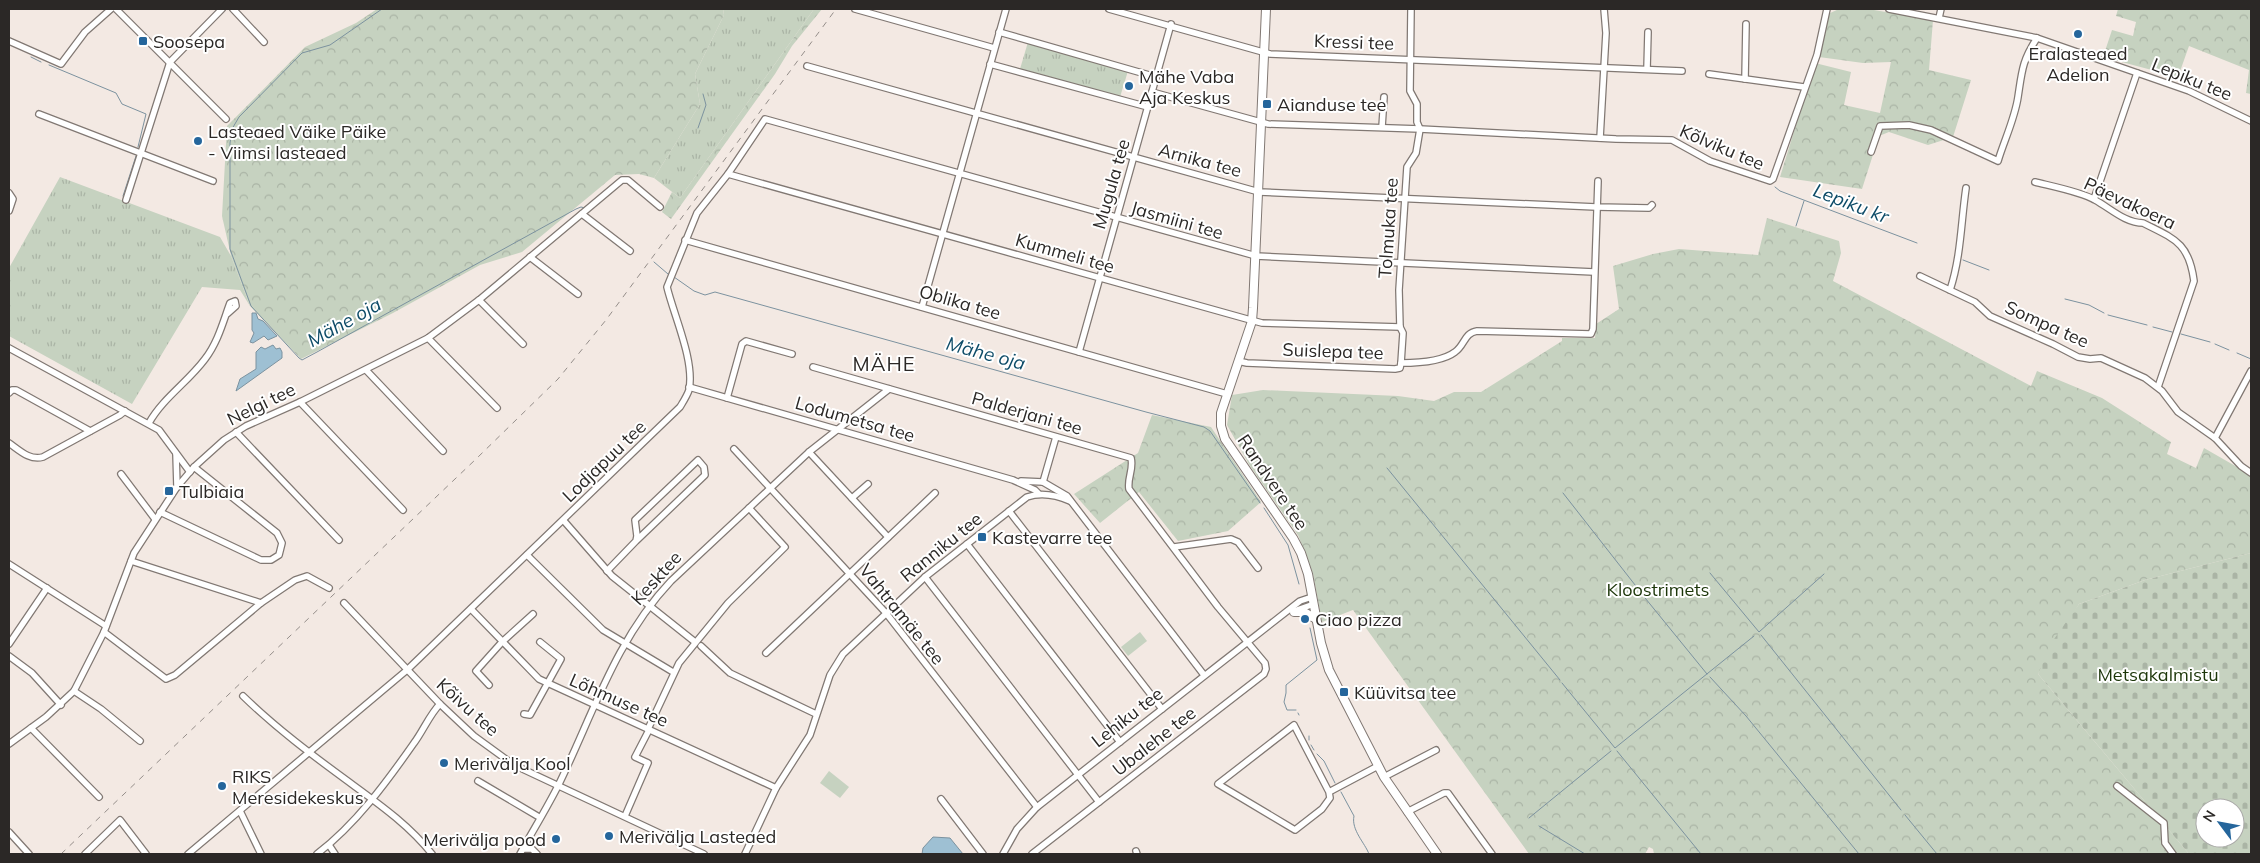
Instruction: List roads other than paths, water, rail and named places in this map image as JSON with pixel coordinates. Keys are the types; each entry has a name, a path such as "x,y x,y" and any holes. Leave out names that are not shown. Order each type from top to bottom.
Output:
{"main road":[{"name":"Randvere tee","path":"1266,9 1252,320 1226,394 1220,417 1225,439 1293,538 1301,553 1329,670 1384,777 1433,853"},
{"path":"1294,612 1304,612 1316,619"}],"street":[{"path":"9,41 61,64 85,32 111,9"},
{"path":"116,9 226,119"},
{"path":"126,200 170,62 222,9"},
{"path":"233,9 264,42"},
{"path":"855,9 994,48"},
{"path":"922,307 1006,9"},
{"name":"Kressi tee","path":"1109,9 1264,53 1682,71"},
{"name":"Tolmuka tee","path":"1401,364 1403,333 1400,327 1401,263 1407,167 1416,153 1420,129 1417,122 1417,104 1410,90 1411,9"},
{"path":"1152,92 1262,122 1600,138 1606,33 1604,9"},
{"path":"1827,12 1835,9"},
{"name":"Lepiku tee","path":"1888,9 2036,38 2189,91 2251,121"},
{"path":"1939,18 1941,9"},
{"name":"Kõlviku tee","path":"1600,138 1672,140 1710,161 1770,182 1817,55 1827,12"},
{"path":"1745,79 1746,24"},
{"name":"Mugula tee","path":"1079,352 1170,25"},
{"path":"999,32 1156,77"},
{"path":"1647,69 1648,32"},
{"path":"1871,152 1880,126 1909,125 1930,130 1998,161 2018,97 2020,73 2025,58 2036,38"},
{"path":"990,64 1148,107"},
{"name":"Arnika tee","path":"807,66 1259,192 1596,207 1649,208 1652,205"},
{"path":"2094,199 2136,73"},
{"path":"1709,74 1804,87"},
{"path":"1382,128 1384,97"},
{"path":"39,114 213,181"},
{"name":"Jasmiini tee","path":"728,174 765,119 1256,256 1594,272"},
{"path":"689,388 686,353 667,287 697,213 728,174"},
{"name":"Kummeli tee","path":"728,174 1262,323 1400,327"},
{"name":"Nelgi tee","path":"9,744 61,705 74,691 104,632 131,561 155,519 192,469 236,432 428,338 479,300 622,180 628,180 660,207"},
{"path":"1594,272 1598,181"},
{"name":"Päevakoera","path":"2035,182 2094,199 2106,209 2137,223 2143,223 2176,241 2187,253 2192,263 2194,281 2158,387"},
{"path":"1950,290 1958,266 1960,226 1966,188"},
{"path":"9,194 14,199 9,211"},
{"path":"582,214 630,251"},
{"name":"Oblika tee","path":"685,240 1226,394"},
{"path":"530,257 578,294"},
{"name":"Suislepa tee","path":"1238,360 1247,363 1395,369 1400,368 1401,364 1421,363 1454,354 1467,336 1477,331 1591,334 1593,330 1594,272"},
{"name":"Sompa tee","path":"1920,276 1975,302 1990,316 2054,344 2078,357 2100,358 2145,378 2158,387 2178,412 2215,438 2241,466 2251,473"},
{"path":"479,300 523,344"},
{"path":"149,423 166,398 193,373 211,351 227,314"},
{"path":"428,338 497,408"},
{"path":"726,398 742,344 746,341 792,354"},
{"path":"9,348 149,423 162,433 176,454 192,469 277,533 282,543 279,555 271,560 261,560 160,512"},
{"name":"Palderjani tee","path":"813,368 1131,458 1132,466 1128,484 1129,489 1248,643"},
{"path":"366,370 443,451"},
{"path":"2215,438 2251,370"},
{"name":"Lodumetsa tee","path":"689,388 1013,480"},
{"name":"Lodjapuu tee","path":"188,854 407,670 564,521 680,407 689,388"},
{"name":"Kesktee","path":"520,854 558,786 594,704 624,644 648,606 671,581 809,452 889,389"},
{"path":"9,393 12,390 16,390 90,431"},
{"path":"300,402 403,510"},
{"path":"9,443 36,459 120,415 125,410"},
{"path":"236,432 339,540"},
{"path":"1038,493 1056,437"},
{"name":"Vahtramäe tee","path":"734,450 886,613 1037,807"},
{"path":"809,452 888,537"},
{"path":"176,454 177,487"},
{"path":"608,571 636,541 702,479 705,471 698,460 635,520 636,541"},
{"path":"121,474 155,519"},
{"path":"1013,480 1042,483 1060,490 1204,675"},
{"path":"1013,480 1038,493 1054,495 1070,502"},
{"path":"1038,493 1048,490 1042,483"},
{"path":"852,498 868,484"},
{"path":"1026,486 1029,489 1028,496"},
{"path":"766,653 935,493"},
{"name":"Ranniku tee","path":"745,854 776,788 805,746 830,674 843,654 925,577 1028,496 1038,493"},
{"path":"625,816 648,763 635,757 673,672 728,603 785,547 749,508"},
{"path":"1009,512 1162,709"},
{"path":"564,521 608,571 648,606 695,642"},
{"path":"1174,547 1232,539 1238,542 1258,568"},
{"path":"967,544 1120,742"},
{"path":"527,556 603,630 673,672"},
{"path":"131,561 262,604"},
{"path":"9,564 106,626"},
{"path":"104,632 166,679 175,675 262,604 295,580 308,576 329,588"},
{"path":"925,577 1100,802"},
{"path":"9,644 47,588"},
{"name":"Lehiku tee","path":"1284,616 1313,600"},
{"name":"Lehiku tee","path":"1003,854 1018,829 1037,807 1204,675 1284,616 1300,601 1313,600"},
{"name":"Kõivu tee","path":"344,603 440,704 474,736 514,765 704,854"},
{"name":"Lõhmuse tee","path":"471,609 532,673 548,684 776,788"},
{"path":"489,685 476,671 502,642 533,614"},
{"path":"524,714 530,715 561,659 540,642"},
{"name":"Ubalehe tee","path":"1032,854 1264,674 1266,669 1264,663 1248,643"},
{"path":"702,646 730,673 816,714"},
{"path":"9,656 32,673 61,705"},
{"path":"74,691 140,741"},
{"path":"243,696 274,725 419,837 432,854"},
{"path":"317,854 329,845 372,799 422,733 440,704"},
{"path":"1294,725 1329,792 1330,798 1322,810 1295,830 1218,784 1294,725"},
{"path":"31,728 99,798"},
{"path":"1384,777 1436,750"},
{"path":"1329,792 1378,766"},
{"path":"478,781 540,817"},
{"path":"2117,786 2164,823 2165,843 2173,854"},
{"path":"1407,812 1448,793 1492,854"},
{"path":"941,799 983,854"},
{"path":"240,811 261,854"},
{"path":"85,854 120,820 146,854"},
{"path":"9,832 29,854"},
{"path":"329,845 335,854"},
{"path":"524,848 532,849 537,854"}],"water":[{"path":"252,313 256,313 258,319 263,321 277,336 268,340 264,336 253,343 250,342 254,333 252,330"},
{"path":"273,345 276,349 280,348 282,358 236,391 240,379 256,369 256,352 261,347 265,349"},
{"path":"933,837 950,838 963,854 922,854 923,848"}],"waterway":[{"name":"Mähe oja","path":"382,9 330,45 302,53 239,117 232,129 230,143 230,249 251,306 299,358 302,360 317,352 576,209 585,208"},
{"path":"31,57 41,62"},
{"path":"49,65 116,93 122,104 146,114 138,147"},
{"path":"698,128 706,105 703,94"},
{"path":"123,196 136,156"},
{"name":"Lepiku kr","path":"1775,187 1780,191 1917,243"},
{"path":"1796,226 1804,201"},
{"name":"Lepiku kr","path":"1963,260 1989,270"},
{"name":"Mähe oja","path":"654,262 668,274"},
{"name":"Mähe oja","path":"674,277 694,291 705,295 715,292 1204,427 1210,431 1260,503"},
{"name":"Lepiku kr","path":"2065,299 2089,305 2104,313"},
{"name":"Lepiku kr","path":"2108,315 2147,325"},
{"name":"Lepiku kr","path":"2153,327 2172,332"},
{"name":"Lepiku kr","path":"2181,334 2210,342"},
{"name":"Lepiku kr","path":"2215,344 2229,350"},
{"name":"Lepiku kr","path":"2237,353 2251,359"},
{"path":"1387,468 1560,680"},
{"path":"1563,493 1639,590"},
{"name":"Mähe oja","path":"1264,508 1288,545 1299,584"},
{"path":"1710,573 1759,632 1824,574"},
{"path":"1641,593 1707,674"},
{"path":"1296,710 1287,710 1284,702 1286,685 1317,660 1310,628"},
{"path":"1761,635 1901,810"},
{"path":"1562,683 1615,748 1754,636"},
{"path":"1710,677 1746,716 1859,854"},
{"name":"Mähe oja","path":"1311,745 1314,750"},
{"path":"1529,818 1611,751"},
{"path":"1617,751 1701,854"},
{"name":"Mähe oja","path":"1317,754 1324,761 1335,783"},
{"path":"1341,792 1354,816 1356,831 1369,854"},
{"path":"1905,815 1937,854"},
{"path":"1539,826 1585,854"}],"railway":[{"path":"61,854 558,379 606,320 836,9"}],"place":[{"name":"Eralasteaed Adelion","path":"2078,34"},
{"name":"Soosepa","path":"143,41"},
{"name":"Mähe Vaba Aja Keskus","path":"1129,86"},
{"name":"Aianduse tee","path":"1267,104"},
{"name":"Lasteaed Väike Päike - Viimsi lasteaed","path":"198,141"},
{"name":"Tulbiaia","path":"169,491"},
{"name":"Kastevarre tee","path":"982,537"},
{"name":"Ciao pizza","path":"1305,619"},
{"name":"Küüvitsa tee","path":"1344,692"},
{"name":"Merivälja Kool","path":"444,763"},
{"name":"RIKS Meresidekeskus","path":"222,786"},
{"name":"Merivälja Lasteaed","path":"609,836"},
{"name":"Merivälja pood","path":"556,839"}],"district":[{"name":"MÄHE","path":"884,363"}],"park label":[{"name":"Kloostrimets","path":"1658,589"},
{"name":"Metsakalmistu","path":"2158,674"}]}
